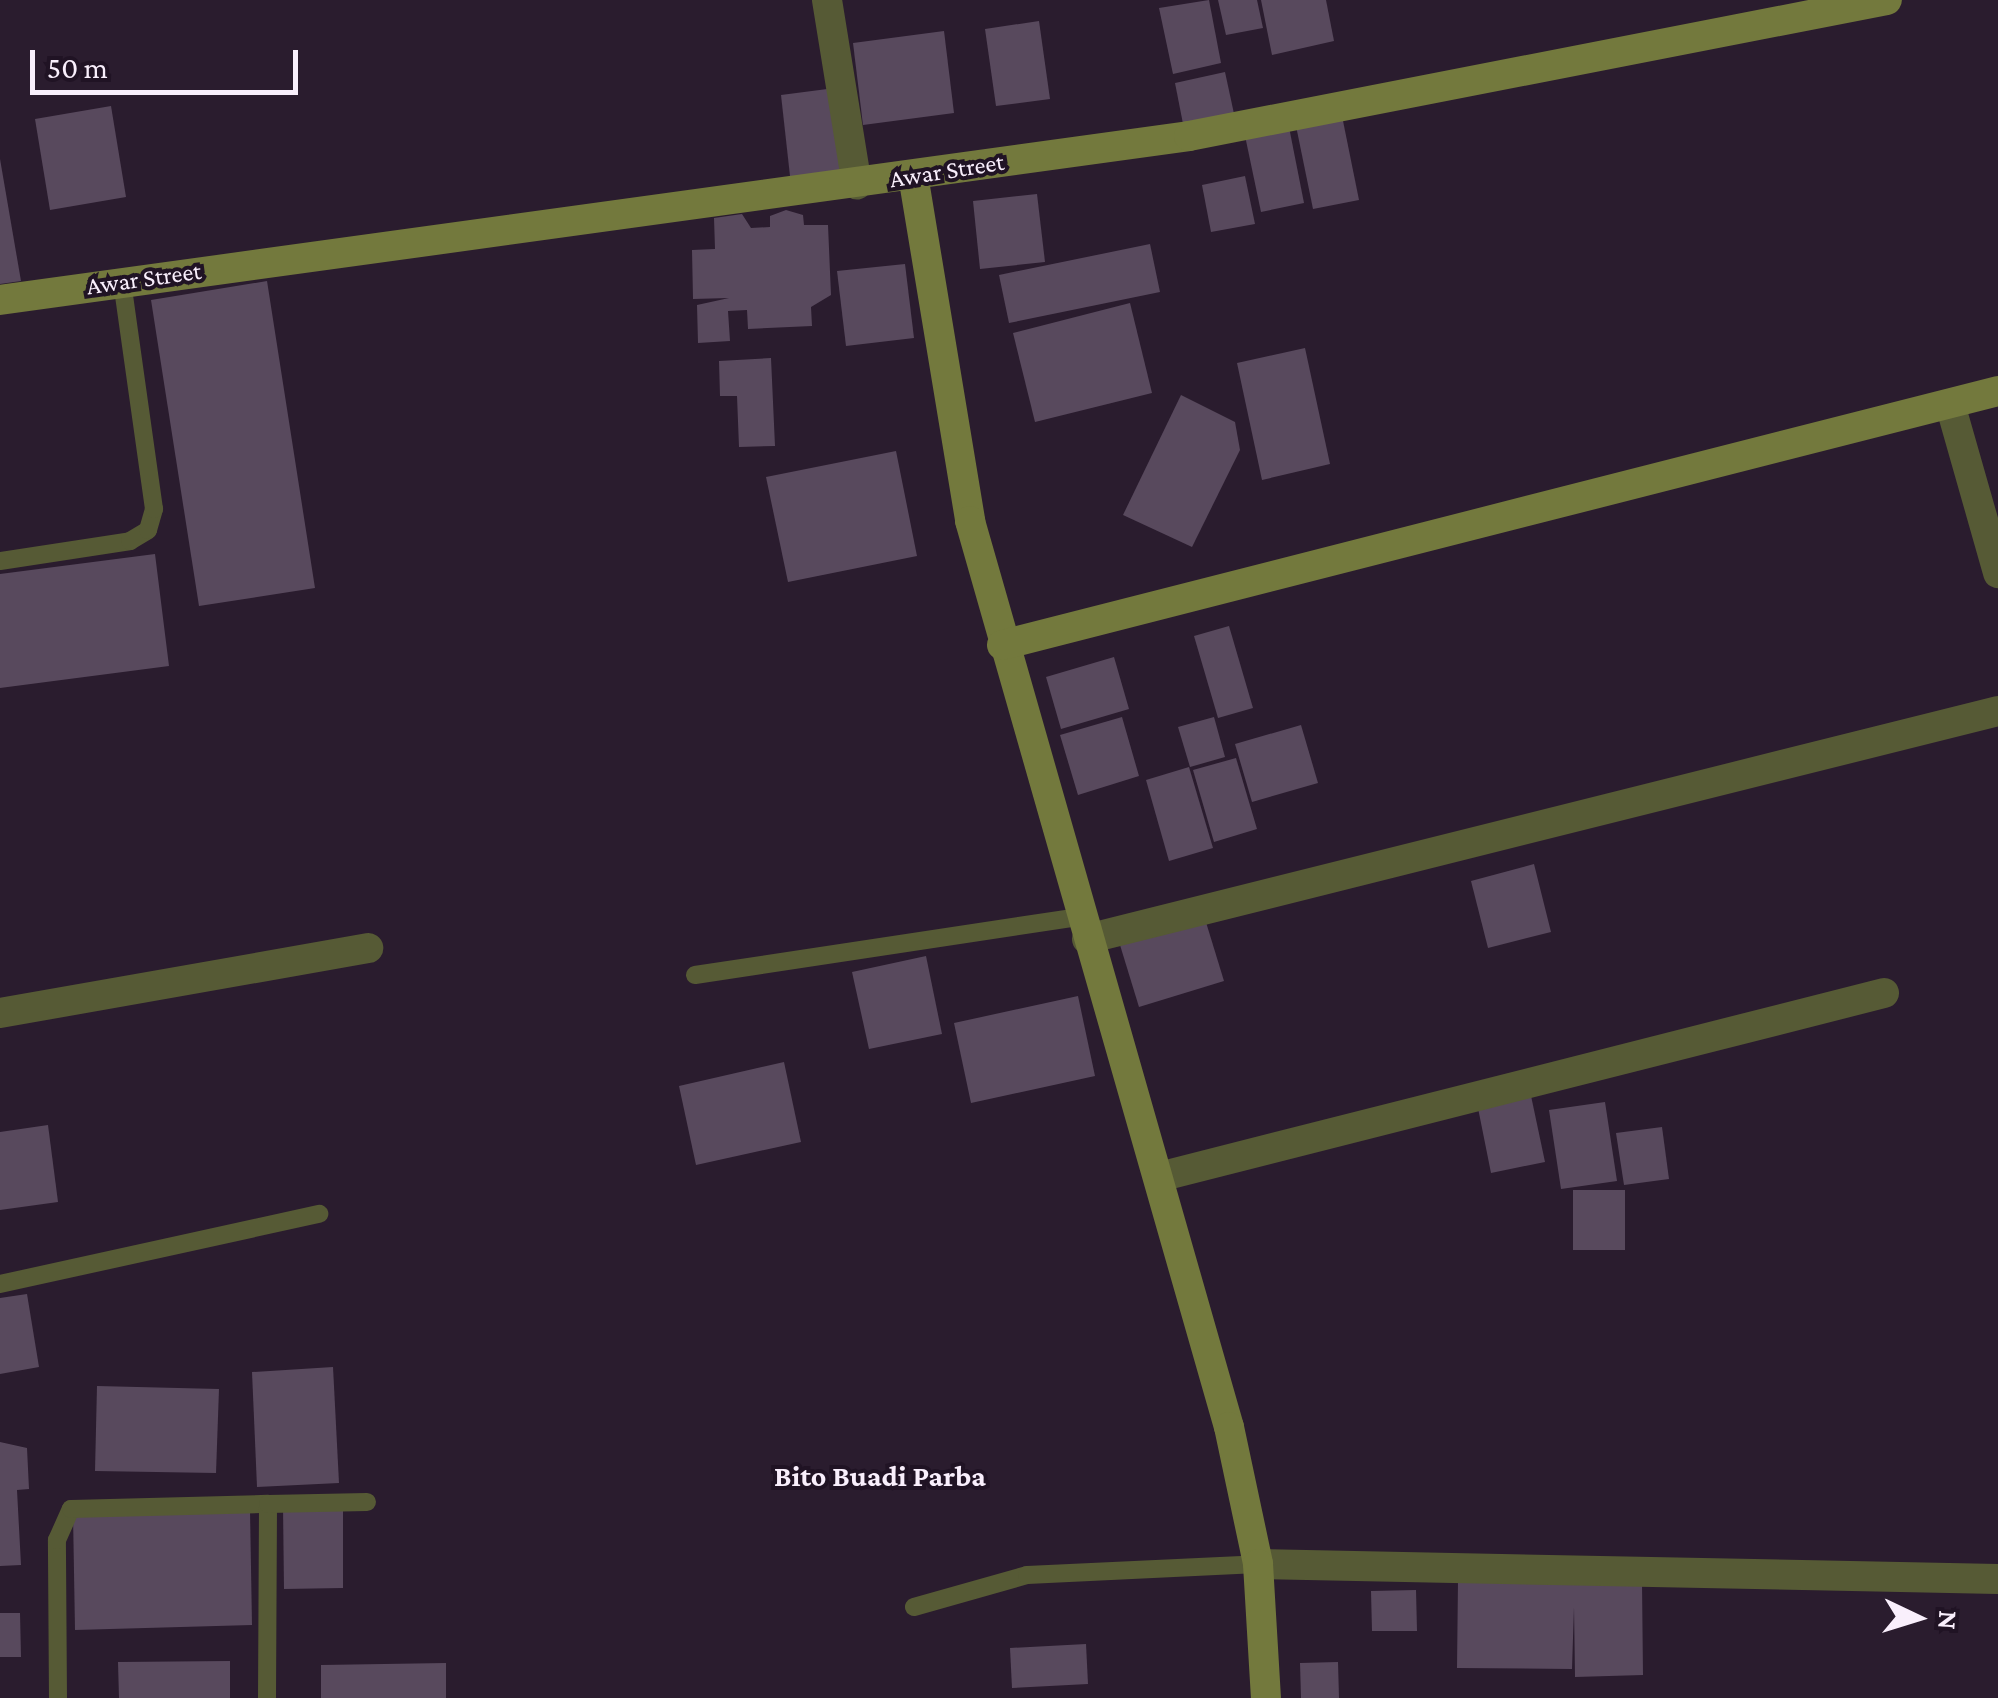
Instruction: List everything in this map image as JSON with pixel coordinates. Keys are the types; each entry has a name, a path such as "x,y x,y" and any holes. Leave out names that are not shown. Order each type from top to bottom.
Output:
{"main road":[{"name":"Awar Street","path":"0,300 857,185 1190,136 1887,0"},
{"path":"913,175 954,440 1002,645 1160,1177 1258,1564 1266,1698"},
{"path":"1002,645 1998,391"}],"street":[{"path":"827,0 857,185"},
{"path":"1950,404 1998,574"},
{"path":"1084,928 1998,710"},
{"path":"0,1013 368,948"},
{"path":"1160,1177 1884,993"},
{"path":"1258,1564 1998,1579"}],"lane":[{"path":"0,562 130,541 148,530 154,508 122,281"},
{"path":"696,975 1084,928"},
{"path":"0,1284 318,1214"},
{"path":"58,1698 57,1540 71,1509 367,1502"},
{"path":"267,1698 268,1504"},
{"path":"914,1607 1026,1576 1258,1564"}],"building":[{"path":"1209,0 1221,63 1173,74 1159,8"},
{"path":"1218,0 1257,0 1263,28 1226,35"},
{"path":"1261,0 1326,0 1334,41 1272,55"},
{"path":"1039,21 1050,99 996,106 985,29"},
{"path":"944,31 954,113 863,125 853,43"},
{"path":"1225,72 1236,123 1185,134 1175,83"},
{"path":"835,88 845,178 791,185 781,95"},
{"path":"111,106 126,197 50,210 35,119"},
{"path":"1341,111 1359,200 1313,209 1295,121"},
{"path":"1288,122 1304,203 1261,212 1244,131"},
{"path":"0,159 21,281 0,284"},
{"path":"1245,176 1255,224 1211,232 1202,185"},
{"path":"1037,194 1045,262 980,269 973,201"},
{"path":"786,210 803,215 804,225 828,225 831,295 811,307 812,326 748,329 747,310 728,311 730,341 698,343 697,305 729,298 693,299 692,250 715,249 714,218 742,214 751,228 770,227 770,216"},
{"path":"1150,244 1160,292 1009,323 999,275"},
{"path":"905,264 914,338 846,346 837,271"},
{"path":"267,281 315,588 199,606 151,300"},
{"path":"1130,303 1152,393 1035,422 1013,333"},
{"path":"1305,348 1330,464 1262,480 1237,363"},
{"path":"771,358 775,446 739,447 737,396 720,396 719,361"},
{"path":"1181,395 1235,422 1240,450 1192,547 1123,515"},
{"path":"896,451 917,556 788,582 766,477"},
{"path":"155,554 169,666 0,688 0,574"},
{"path":"1229,626 1253,708 1218,718 1194,636"},
{"path":"1114,657 1129,709 1061,729 1046,677"},
{"path":"1122,717 1139,776 1078,795 1060,735"},
{"path":"1214,717 1225,757 1190,767 1178,727"},
{"path":"1301,725 1318,783 1252,802 1235,744"},
{"path":"1236,758 1257,829 1214,842 1193,770"},
{"path":"1189,767 1213,848 1169,861 1146,780"},
{"path":"1534,864 1551,932 1488,948 1471,881"},
{"path":"1205,919 1224,981 1139,1007 1120,945"},
{"path":"926,956 942,1034 869,1049 852,972"},
{"path":"1078,996 1095,1076 971,1103 954,1023"},
{"path":"784,1062 801,1142 696,1165 679,1086"},
{"path":"1530,1091 1545,1162 1491,1173 1477,1103"},
{"path":"1605,1102 1617,1181 1561,1189 1549,1110"},
{"path":"48,1125 58,1202 0,1210 0,1132"},
{"path":"1662,1127 1669,1179 1624,1185 1616,1133"},
{"path":"1573,1190 1625,1190 1625,1250 1573,1250"},
{"path":"27,1294 39,1367 0,1374 0,1298"},
{"path":"333,1367 339,1483 257,1487 252,1372"},
{"path":"97,1386 219,1389 216,1473 95,1471"},
{"path":"0,1442 27,1448 29,1489 17,1490 21,1565 0,1566"},
{"path":"283,1506 343,1506 343,1588 284,1589"},
{"path":"250,1510 252,1625 75,1630 73,1514"},
{"path":"1458,1580 1642,1582 1643,1675 1575,1677 1574,1607 1572,1669 1457,1668"},
{"path":"1416,1590 1417,1631 1372,1631 1371,1591"},
{"path":"0,1613 20,1613 21,1657 0,1657"},
{"path":"1086,1644 1088,1684 1012,1688 1010,1648"},
{"path":"230,1661 230,1698 119,1698 118,1662"},
{"path":"1338,1662 1339,1698 1301,1698 1300,1663"},
{"path":"446,1663 446,1698 321,1698 321,1665"}],"district":[{"name":"Bito Buadi Parba","path":"880,1476"}]}
